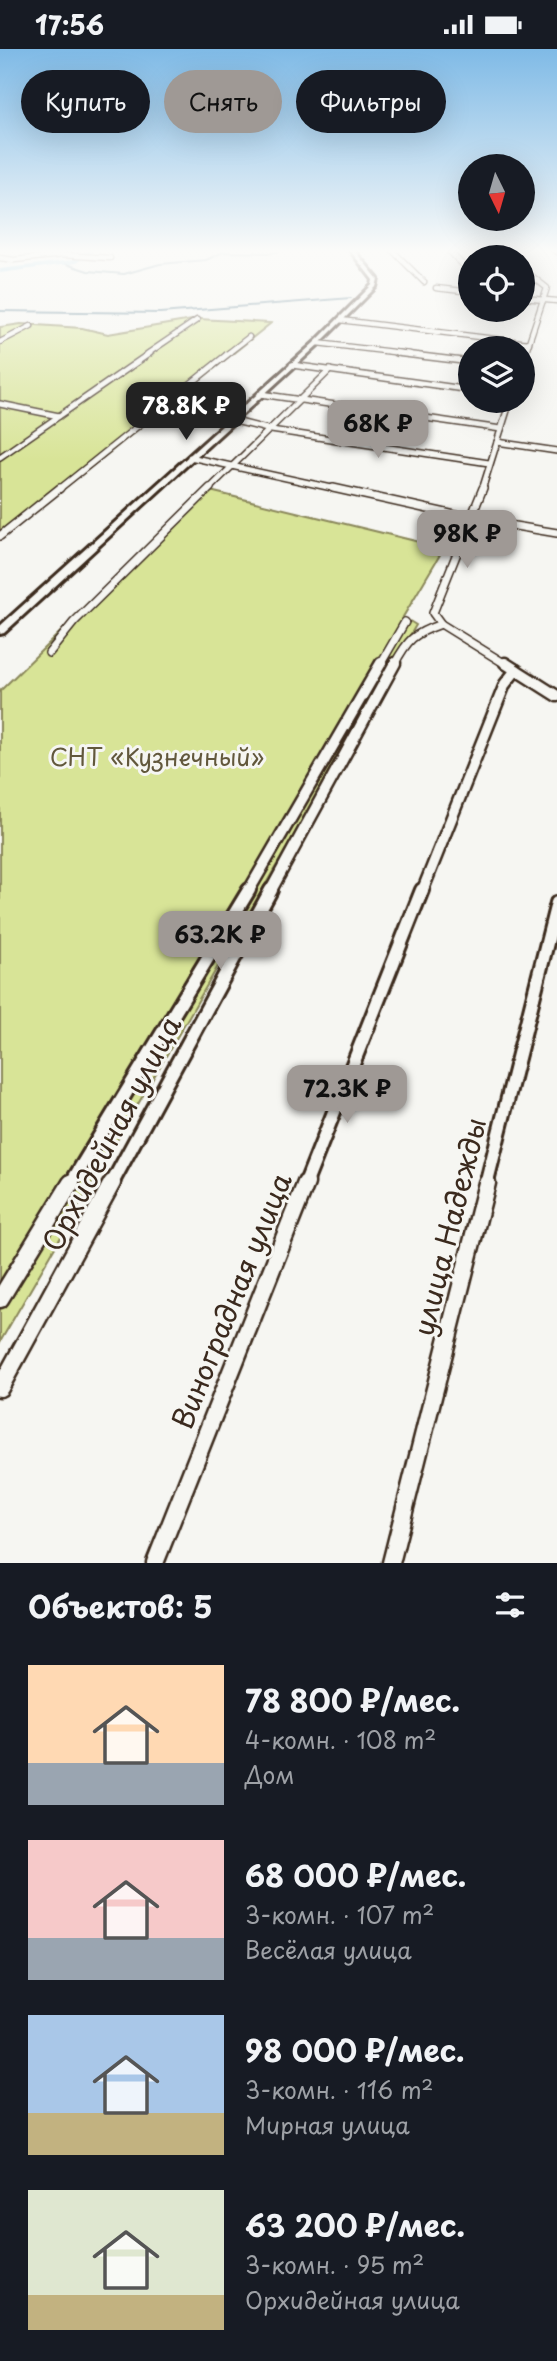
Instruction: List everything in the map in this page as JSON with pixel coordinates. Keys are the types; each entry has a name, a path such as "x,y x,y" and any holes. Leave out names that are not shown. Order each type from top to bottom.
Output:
{"main road":[{"path":"2,627 340,320"}],"street":[{"path":"0,457 197,320"},
{"path":"340,320 472,336"},
{"path":"0,342 31,326"},
{"path":"0,536 249,337"},
{"path":"317,343 458,360"},
{"path":"292,365 458,388"},
{"path":"49,653 74,622 330,370"},
{"path":"260,394 500,429"},
{"path":"0,404 58,416"},
{"path":"506,413 473,519 433,613 441,624 557,696"},
{"path":"231,420 271,430 489,463"},
{"path":"497,442 557,451"},
{"path":"0,448 9,450"},
{"path":"190,457 473,519 557,533"},
{"path":"0,1299 192,987 405,622"},
{"name":"Орхидейная улица","path":"0,1388 406,643 418,632 441,624"},
{"name":"Виноградная улица","path":"155,1563 467,776 505,684 516,670"},
{"name":"улица Надежды","path":"391,1563 557,903"}],"green space":[{"path":"194,320 271,323 0,540 0,327 21,324 82,328 108,334"},
{"name":"СНТ «Кузнечный»","path":"206,490 444,548 403,617 416,625 0,1342 0,691"}]}
